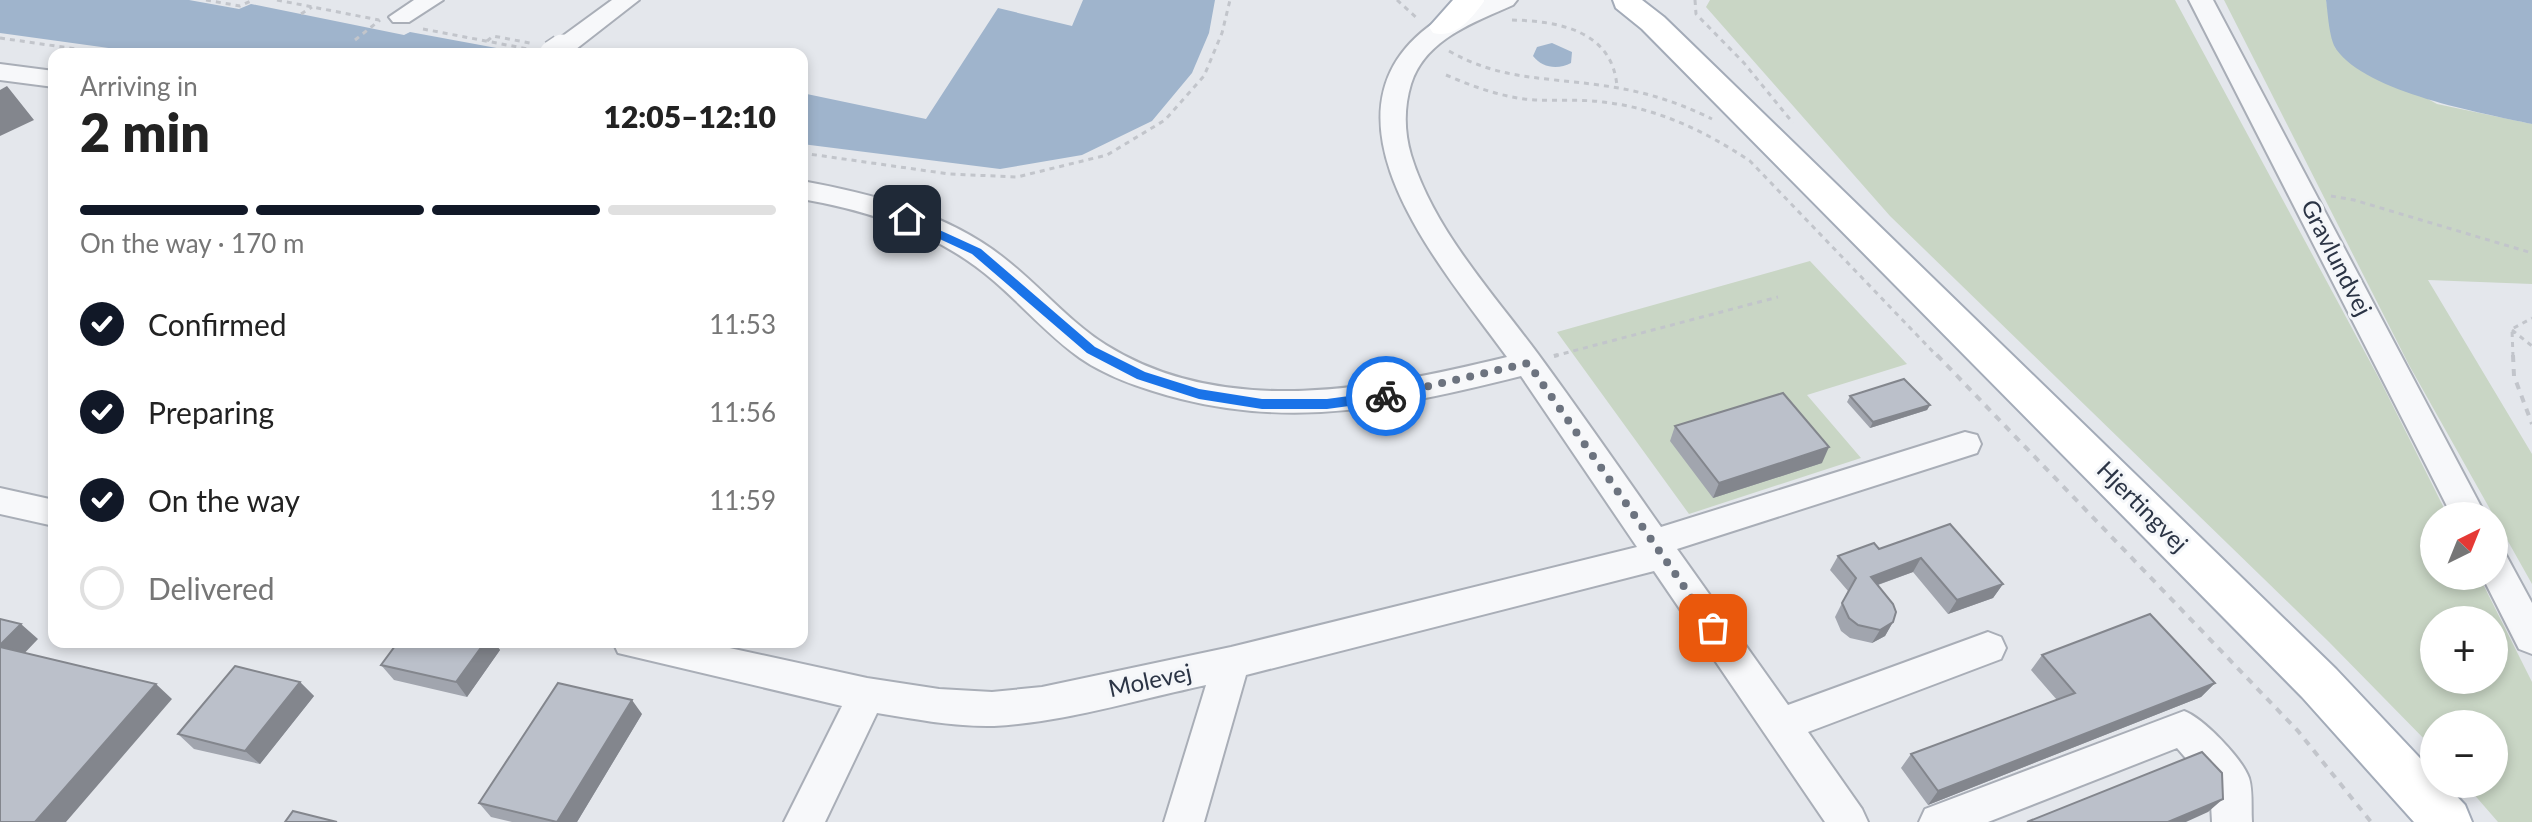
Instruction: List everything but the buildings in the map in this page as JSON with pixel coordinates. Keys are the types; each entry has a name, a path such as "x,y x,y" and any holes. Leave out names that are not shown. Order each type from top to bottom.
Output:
{"main road":[{"path":"1441,39 1470,0"},
{"name":"Hjertingvej","path":"1669,0 1679,16 1743,81 1831,198"},
{"name":"Hjertingvej","path":"1630,1 2319,683 2447,822"}],"street":[{"path":"390,19 431,0"},
{"path":"562,48 627,0"},
{"name":"Gravlundvej","path":"2201,0 2462,502"},
{"path":"1505,5 1413,57 1399,81 1391,115 1397,153 1410,188 1445,250 1528,363 1848,822"},
{"path":"0,72 48,78"},
{"path":"808,191 881,209 932,229 977,252 1091,350 1141,376 1199,394 1262,404 1327,404 1397,394 1528,363"},
{"name":"Molevej","path":"658,648 867,695 939,706 992,709 1042,704 1231,663 1453,607 1658,549 1965,444"},
{"path":"0,501 48,512"},
{"path":"2507,590 2532,638"},
{"path":"1780,725 1988,648"},
{"path":"1184,822 1231,663"},
{"path":"804,822 867,695"},
{"path":"1939,822 2184,728 2230,780 2232,822"}],"path":[{"path":"206,0 240,6 253,0"},
{"path":"808,154 949,174 1017,177 1107,155 1165,120 1204,76 1222,33 1230,0"},
{"path":"1397,0 1470,65 1514,78 1617,87 1618,74 1614,60 1589,37 1505,5"},
{"path":"301,14 312,7"},
{"path":"355,40 390,19"},
{"path":"0,38 69,48"},
{"path":"1446,75 1499,95 1534,100 1604,102 1641,109 1695,128 1750,161 2298,731 2371,822"},
{"path":"2302,192 2354,200 2532,253"},
{"path":"1528,363 1778,297"},
{"path":"2512,329 2532,318"},
{"path":"2512,329 2532,346"},
{"path":"2512,329 2514,376 2532,424"}],"green space":[{"path":"1710,0 2175,0 2381,382 2441,502 2420,502 2420,590 2486,590 2494,606 2420,606 2420,694 2508,694 2508,634 2532,682 2532,822 2498,822 2477,798 2508,798 2508,710 2420,710 2420,735 2329,642 1890,216 1706,7"},
{"path":"2224,0 2326,0 2335,48 2437,104 2532,124 2532,284 2428,280 2532,454 2532,584 2508,541 2508,502 2486,502 2409,365"},
{"path":"1810,261 1907,364 1807,395 1861,458 1689,514 1557,332"}],"water":[{"path":"0,0 189,0 239,9 251,4 404,35 410,32 497,48 109,48 0,33"},
{"path":"1083,0 1215,0 1209,33 1192,73 1152,121 1082,155 1000,169 808,145 808,94 926,119 998,8 1072,26"},
{"path":"2326,0 2532,0 2532,124 2427,99 2373,78 2351,64 2336,49 2330,32"},
{"path":"1552,43 1572,52 1571,63 1550,67 1533,56 1537,47"}],"way so far":[{"path":"1386,396 1528,363 1713,628"}],"route":[{"path":"907,219 977,252 1091,350 1141,376 1199,394 1262,404 1327,404 1386,396"}]}
